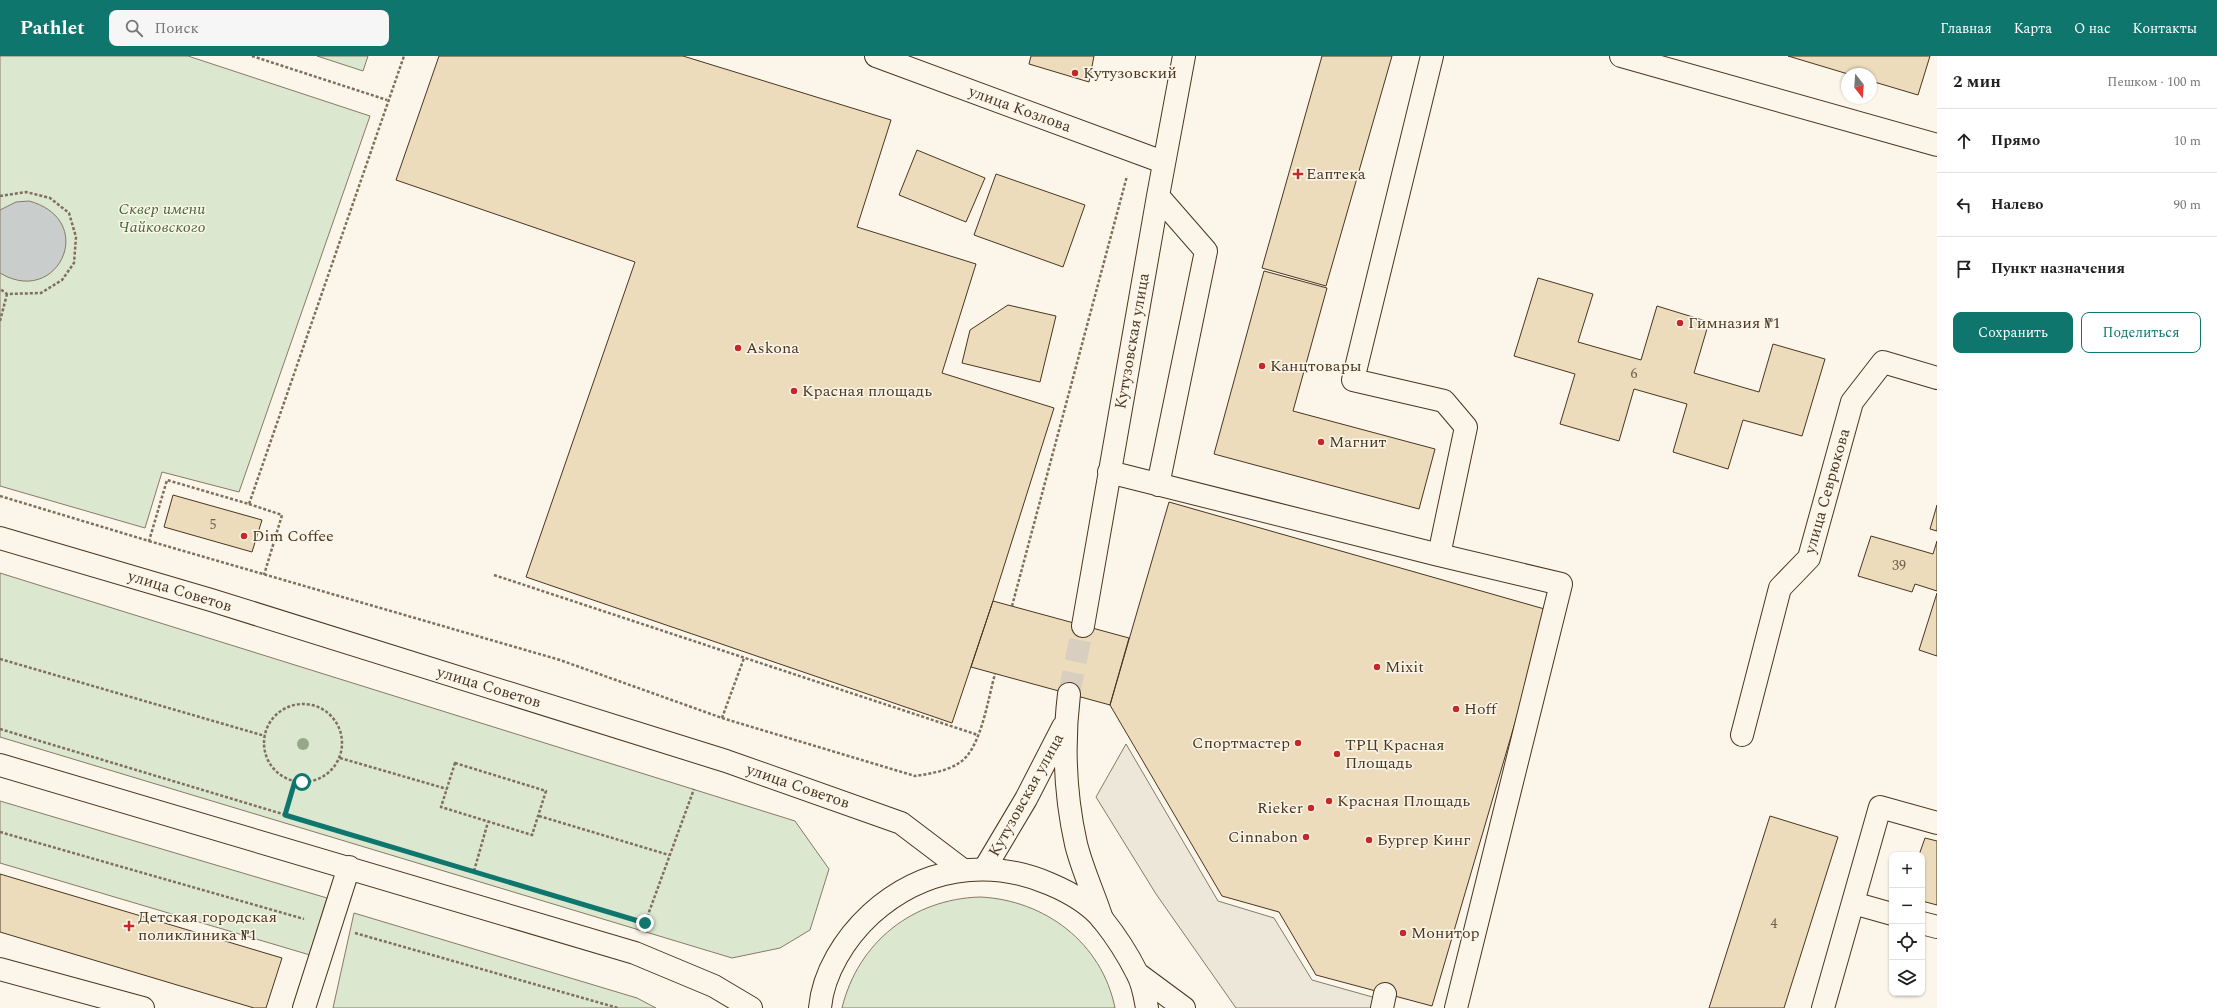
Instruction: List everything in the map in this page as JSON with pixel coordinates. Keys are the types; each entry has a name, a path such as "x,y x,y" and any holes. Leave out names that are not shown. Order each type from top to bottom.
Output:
{"main road":[{"name":"улица Козлова","path":"876,56 1164,162"},
{"name":"Кутузовская улица","path":"1083,626 1109,472 1184,56"},
{"path":"1432,56 1353,380 1444,402 1466,427 1439,555"},
{"path":"1621,56 1937,145"},
{"path":"1158,196 1206,251 1158,485"},
{"name":"улица Севрюкова","path":"1742,735 1780,588 1809,558 1852,402 1884,362 1937,378"},
{"path":"1109,472 1561,584 1456,1008"},
{"name":"улица Советов","path":"0,538 211,600 726,761 902,823 963,870"},
{"name":"Кутузовская улица","path":"1069,694 1066,722 1067,775 1076,844 1102,919"},
{"name":"Кутузовская улица","path":"985,868 1026,799 1066,722"},
{"path":"0,765 635,953 714,986 751,1008"},
{"path":"1823,1008 1880,808 1937,824"},
{"path":"304,1008 349,868"},
{"path":"820,1008 821,998 835,960 858,926 888,899 924,879 963,870 985,868 1028,875 1068,892 1102,919 1138,974 1147,1008"},
{"path":"1853,902 1889,913"},
{"path":"1925,924 1937,927"},
{"path":"0,969 143,1008"},
{"path":"1138,974 1184,1008"}],"path":[{"path":"252,56 387,100"},
{"path":"249,504 387,100 404,56"},
{"path":"1012,606 1134,152"},
{"path":"0,196 26,192 50,198 69,213 76,237 74,263 62,280 41,293 7,294 0,289"},
{"path":"0,321 7,294"},
{"path":"149,541 167,480 249,504 282,515 264,575"},
{"path":"0,496 264,575 560,660 722,718 915,776 930,774 959,763 972,750 978,735 995,674"},
{"path":"494,575 978,735"},
{"path":"722,718 744,658"},
{"path":"0,659 265,736"},
{"path":"307,704 320,708 337,723 342,736 340,758 334,768 318,779 302,782 295,781 283,777 272,768 268,761 264,744 265,736 271,721 288,707 307,704"},
{"path":"0,729 645,923 694,790"},
{"path":"340,758 447,789"},
{"path":"455,763 546,791 532,836 441,807 447,789 455,763"},
{"path":"285,815 295,781"},
{"path":"539,816 669,855"},
{"path":"474,871 488,822"}],"green space":[{"name":"Сквер имени Чайковского","path":"0,56 188,56 370,116 239,492 162,472 145,528 0,486"},
{"path":"317,56 368,56 363,71"},
{"path":"0,573 795,821 829,869 810,930 780,948 732,958 0,737"},
{"path":"0,801 327,898 310,955 0,863"},
{"path":"980,897 1004,900 1027,906 1048,916 1067,929 1084,945 1098,964 1108,985 1115,1008 842,1008 850,984 861,963 875,944 892,928 911,916 932,906 955,900"},
{"path":"354,913 637,998 656,1008 333,1008"}],"shaded area":[{"path":"29,201 50,211 62,225 66,241 62,257 53,271 39,279 21,281 0,273 0,210 16,202"},
{"path":"1126,744 1218,901 1274,918 1312,980 1376,998 1374,1008 1236,1008 1156,894 1096,797"}],"building":[{"name":"Красная площадь","path":"439,56 683,56 891,120 857,227 976,264 942,373 1054,408 993,601 952,723 526,577 635,262 396,180"},
{"name":"Кутузовский","path":"1031,56 1094,56 1089,82 1029,64"},
{"path":"1322,56 1392,56 1326,286 1262,268"},
{"path":"1788,56 1930,56 1918,95 1877,83 1877,68 1841,68 1841,72"},
{"path":"917,150 985,178 966,222 899,195"},
{"path":"996,174 1085,205 1063,267 974,235"},
{"path":"1264,271 1327,288 1293,411 1435,449 1419,509 1214,454"},
{"path":"1538,278 1593,294 1578,342 1641,360 1657,306 1709,322 1694,373 1759,392 1773,344 1825,359 1802,436 1743,420 1728,469 1673,452 1687,404 1634,389 1619,441 1560,424 1575,374 1514,356"},
{"path":"1008,305 1056,316 1040,382 962,363 970,330"},
{"path":"173,495 262,520 252,552 164,527"},
{"name":"Красная Площадь","path":"1169,502 1548,610 1432,1006 1316,975 1279,912 1222,896 1110,705"},
{"path":"1937,505 1937,531 1930,529"},
{"path":"1871,536 1933,554 1937,541 1937,591 1915,584 1912,592 1858,576"},
{"path":"1937,593 1937,656 1919,650"},
{"path":"993,601 1129,638 1110,705 971,667"},
{"path":"1770,816 1838,837 1784,1008 1709,1008"},
{"path":"1925,838 1937,841 1937,905 1925,902 1925,852 1920,852"},
{"path":"0,874 282,958 266,1008 254,1008 0,932"}],"tunnel":[{"path":"1069,694 1083,626"}],"place":[{"name":"Кутузовский","path":"1075,73"},
{"name":"Еаптека","path":"1298,174"},
{"name":"Гимназия №1","path":"1680,323"},
{"name":"Askona","path":"738,348"},
{"name":"Канцтовары","path":"1262,366"},
{"name":"Красная площадь","path":"794,391"},
{"name":"Магнит","path":"1321,442"},
{"name":"Dim Coffee","path":"244,536"},
{"name":"Mixit","path":"1377,667"},
{"name":"Hoff","path":"1456,709"},
{"name":"Спортмастер","path":"1298,743"},
{"name":"ТРЦ Красная Площадь","path":"1337,754"},
{"name":"Красная Площадь","path":"1329,801"},
{"name":"Rieker","path":"1311,808"},
{"name":"Cinnabon","path":"1306,837"},
{"name":"Бургер Кинг","path":"1369,840"},
{"name":"Детская городская поликлиника №1","path":"129,926"},
{"name":"Монитор","path":"1403,933"}],"route":[{"path":"302,782 295,781 285,815 645,923"}]}
